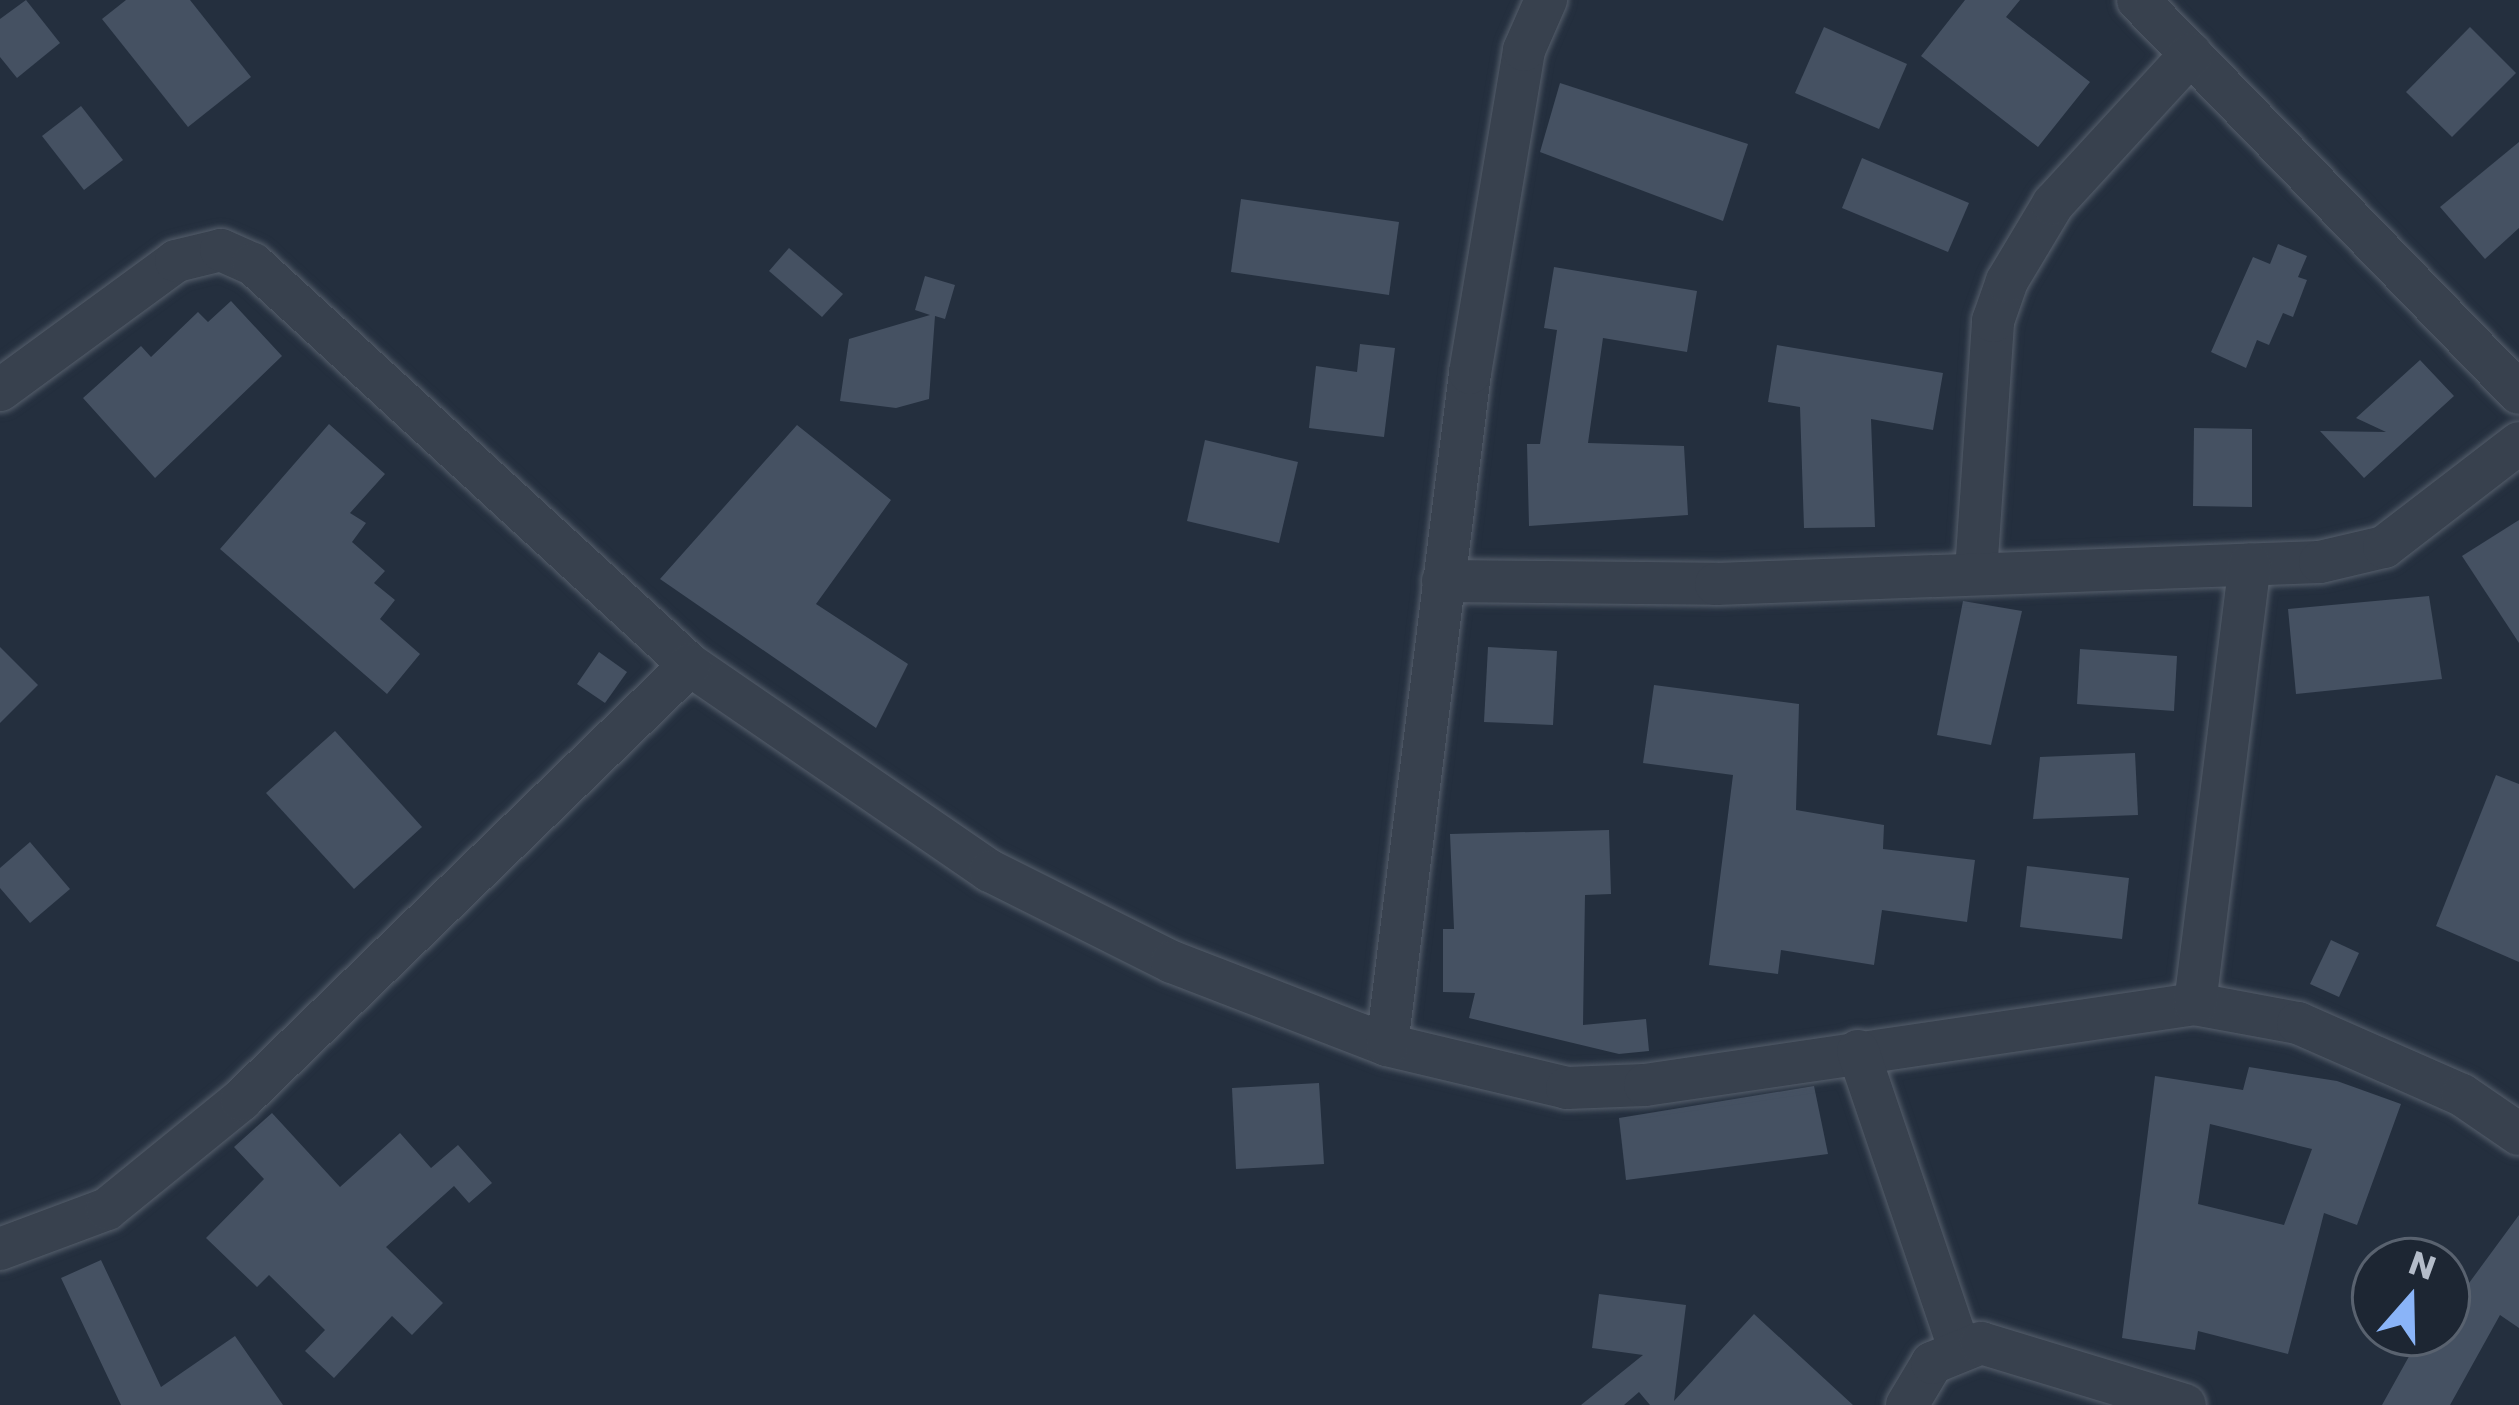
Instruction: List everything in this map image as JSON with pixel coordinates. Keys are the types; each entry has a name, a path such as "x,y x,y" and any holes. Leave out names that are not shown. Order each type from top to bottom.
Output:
{"street":[{"path":"1388,1045 1443,581 1524,50 1546,0"},
{"path":"2138,0 2519,393"},
{"path":"1976,572 1994,321 2007,281 2054,204 2191,55"},
{"path":"0,390 176,261 221,250 253,264 690,664 990,871 1172,962 1388,1045 1567,1088 1646,1085 2195,1004 2298,1024 2462,1095 2519,1133"},
{"path":"1443,581 1716,584 2250,564 2384,547 2519,443"},
{"path":"2195,1004 2250,564"},
{"path":"0,1249 106,1209 242,1100 690,664"},
{"path":"1858,1051 1958,1346"},
{"path":"1907,1405 1932,1363 1958,1346 1982,1343 2185,1405"}],"building":[{"path":"26,0 60,43 17,78 0,57 0,19"},
{"path":"126,0 190,0 251,77 188,127 102,19"},
{"path":"1965,0 2020,0 2006,17 2090,82 2038,147 1921,56"},
{"path":"1824,27 1907,64 1879,129 1795,93"},
{"path":"2470,27 2516,73 2452,137 2406,92"},
{"path":"1560,83 1748,144 1723,221 1540,152"},
{"path":"81,106 123,160 84,190 42,136"},
{"path":"2519,142 2519,228 2485,259 2440,207"},
{"path":"1862,158 1969,203 1948,252 1842,208"},
{"path":"1241,199 1399,222 1389,295 1231,272"},
{"path":"2278,244 2307,256 2298,277 2307,280 2293,317 2283,313 2269,345 2257,340 2246,368 2211,352 2253,257 2270,264"},
{"path":"789,248 843,294 822,317 769,271"},
{"path":"1554,267 1697,291 1687,352 1603,338 1588,443 1684,446 1688,515 1529,526 1527,444 1540,444 1557,330 1544,328"},
{"path":"925,276 955,285 945,319 935,316 929,399 896,408 840,401 849,339 930,315 915,310"},
{"path":"231,301 282,356 155,478 83,398 141,346 151,357 198,312 208,322"},
{"path":"1360,344 1395,348 1384,437 1309,428 1316,366 1357,372"},
{"path":"1777,345 1943,373 1933,430 1871,419 1875,527 1804,528 1800,407 1768,402"},
{"path":"2420,360 2454,396 2364,478 2320,431 2386,432 2356,418"},
{"path":"329,424 385,474 350,513 366,523 352,542 385,571 374,583 395,600 380,619 420,654 387,694 220,549"},
{"path":"797,425 891,500 816,604 908,664 876,728 660,579"},
{"path":"2194,428 2252,429 2252,507 2193,506"},
{"path":"1205,440 1298,462 1279,543 1187,521"},
{"path":"2519,520 2519,643 2462,556"},
{"path":"2429,596 2442,679 2296,694 2288,609"},
{"path":"1963,601 2022,611 1991,745 1937,735"},
{"path":"0,647 38,685 0,723"},
{"path":"1488,647 1557,651 1553,725 1484,722"},
{"path":"2080,649 2177,656 2174,711 2077,704"},
{"path":"599,652 627,672 605,703 577,684"},
{"path":"1654,685 1799,704 1796,810 1884,825 1883,849 1975,860 1967,922 1882,910 1874,965 1781,950 1778,974 1709,965 1733,775 1643,763"},
{"path":"335,731 422,827 354,889 266,793"},
{"path":"2135,753 2138,815 2033,819 2040,757"},
{"path":"2496,775 2519,784 2519,962 2436,926"},
{"path":"1609,830 1611,894 1585,895 1583,1025 1646,1019 1649,1051 1619,1054 1469,1018 1475,993 1443,992 1443,929 1454,929 1450,834"},
{"path":"30,842 70,889 30,923 0,888 0,868"},
{"path":"2027,866 2129,878 2122,939 2020,927"},
{"path":"2331,940 2359,953 2339,997 2310,984"},
{"path":"2249,1067 2337,1081 2401,1104 2357,1225 2324,1213 2288,1354 2198,1331 2195,1350 2122,1338 2155,1076 2243,1090","holes":["2210,1124 2312,1149 2284,1225 2198,1204"]},
{"path":"1319,1083 1324,1164 1236,1169 1232,1088"},
{"path":"1814,1086 1828,1154 1626,1180 1619,1118"},
{"path":"272,1113 340,1187 400,1133 431,1168 458,1145 492,1183 469,1203 454,1186 386,1247 443,1303 412,1335 392,1316 334,1378 305,1351 325,1330 269,1275 257,1287 206,1238 264,1179 234,1147"},
{"path":"2519,1215 2519,1328 2500,1315 2450,1405 2382,1405 2409,1357 2471,1357 2471,1280"},
{"path":"101,1260 161,1387 235,1336 283,1405 121,1405 61,1278"},
{"path":"1599,1294 1686,1305 1674,1401 1754,1314 1853,1405 1650,1405 1639,1392 1624,1405 1581,1405 1643,1355 1592,1348"}]}
